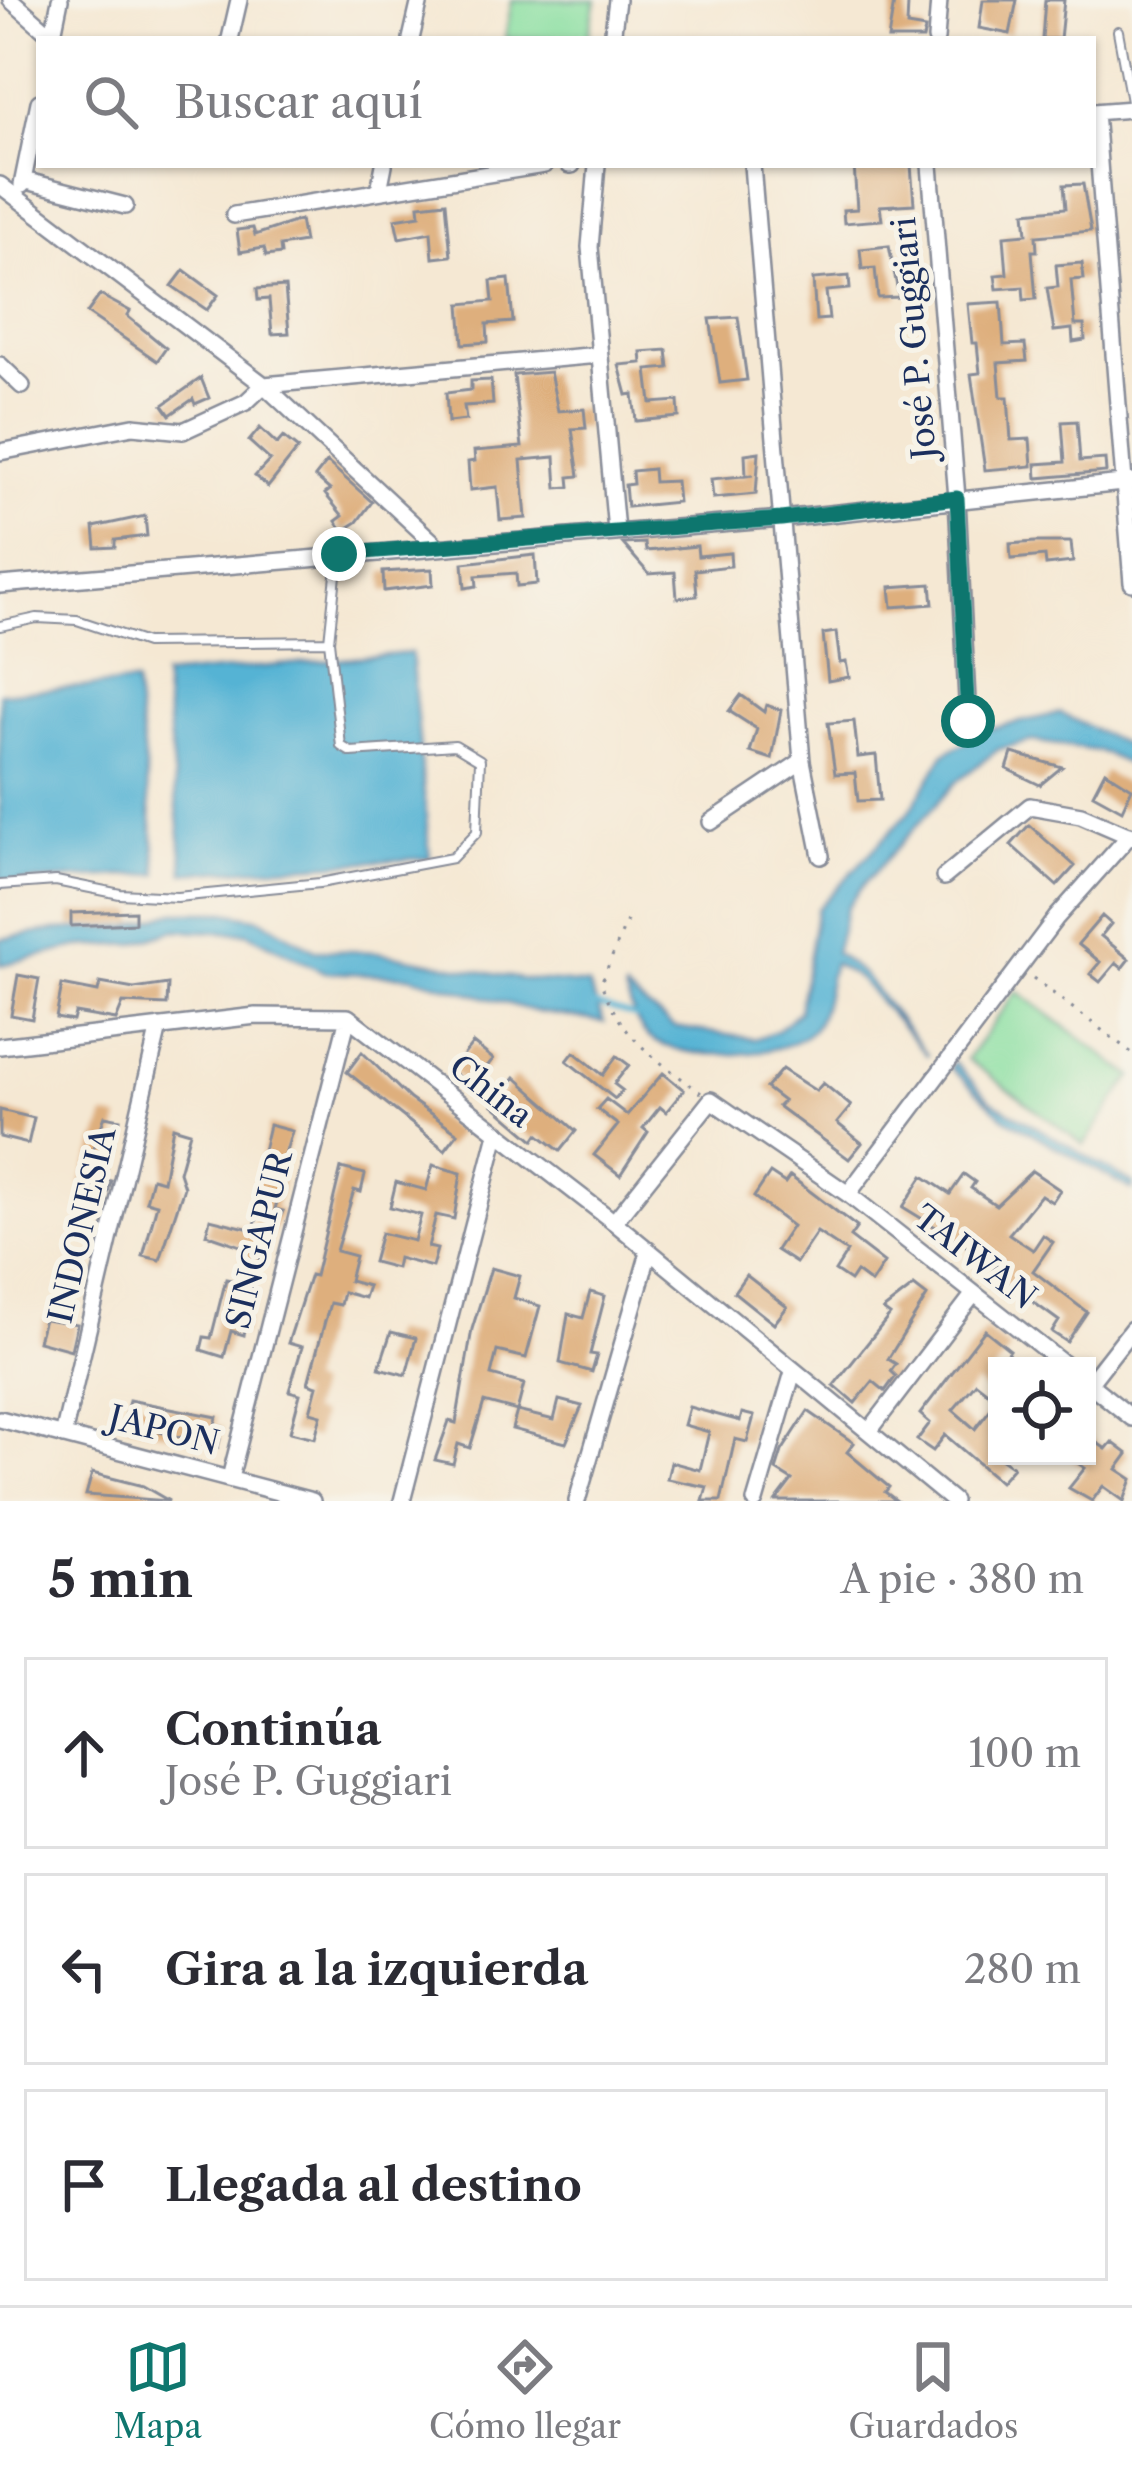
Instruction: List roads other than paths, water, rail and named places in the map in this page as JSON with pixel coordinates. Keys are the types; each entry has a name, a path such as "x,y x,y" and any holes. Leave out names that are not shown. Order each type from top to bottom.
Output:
{"street":[{"path":"11,0 51,36"},
{"path":"52,36 60,0"},
{"path":"231,36 239,0"},
{"path":"412,36 419,0"},
{"path":"612,36 617,0"},
{"path":"935,36 939,0"},
{"path":"1096,112 1132,108"},
{"path":"20,200 36,117"},
{"path":"1096,134 1132,583"},
{"path":"379,190 383,168"},
{"path":"234,215 524,168"},
{"path":"597,168 590,247 616,531"},
{"path":"752,168 802,761 821,856"},
{"name":"José P. Guggiari","path":"930,168 957,498 968,721"},
{"path":"23,180 125,206"},
{"path":"0,184 264,385 437,546"},
{"path":"0,452 133,426 183,431 246,402 264,385 599,355"},
{"path":"0,365 22,386"},
{"path":"0,585 781,519 1127,482"},
{"path":"711,822 802,761"},
{"path":"848,1194 1018,968 1131,836 1081,815 1030,806 944,877"},
{"path":"0,1046 311,1013 348,1017"},
{"name":"China","path":"348,1017 614,1222 953,1501"},
{"name":"SINGAPUR","path":"230,1478 348,1017"},
{"name":"INDONESIA","path":"63,1436 159,1027"},
{"name":"TAIWAN","path":"614,1222 711,1100 848,1194 1054,1357"},
{"path":"402,1501 497,1134"},
{"path":"577,1501 649,1252"},
{"path":"870,1430 973,1295"},
{"path":"1096,1373 1132,1329"},
{"path":"755,1501 793,1372"},
{"path":"1096,1389 1132,1418"},
{"name":"JAPON","path":"0,1419 312,1501"}],"lane":[{"path":"1118,31 1132,108"},
{"path":"0,885 56,881 149,897 213,894 320,883 460,852 477,832 480,760 455,745 351,752 341,746 329,641 339,554"},
{"path":"0,626 37,618 77,620 146,643 329,641"}],"water":[{"path":"411,653 430,858 184,873 163,676"},
{"path":"135,683 158,874 0,883 0,693"},
{"path":"1060,713 1132,748 1132,766 1098,751 1032,741 999,749 957,781 847,907 835,953 863,974 928,1056 859,979 833,963 816,1025 785,1046 711,1054 665,1046 641,1029 624,990 674,1027 754,1039 777,1031 799,1011 817,909 910,811 944,754 986,730"},
{"path":"175,912 226,912 261,919 315,950 377,952 521,979 588,985 604,1022 537,1012 410,976 324,972 247,933 175,930 134,944 78,947 0,965 0,939 56,930 129,927"},
{"path":"954,1062 990,1100 1132,1183 1132,1190 1005,1118 950,1067"}],"waterway":[{"path":"592,1004 639,1018"}]}
